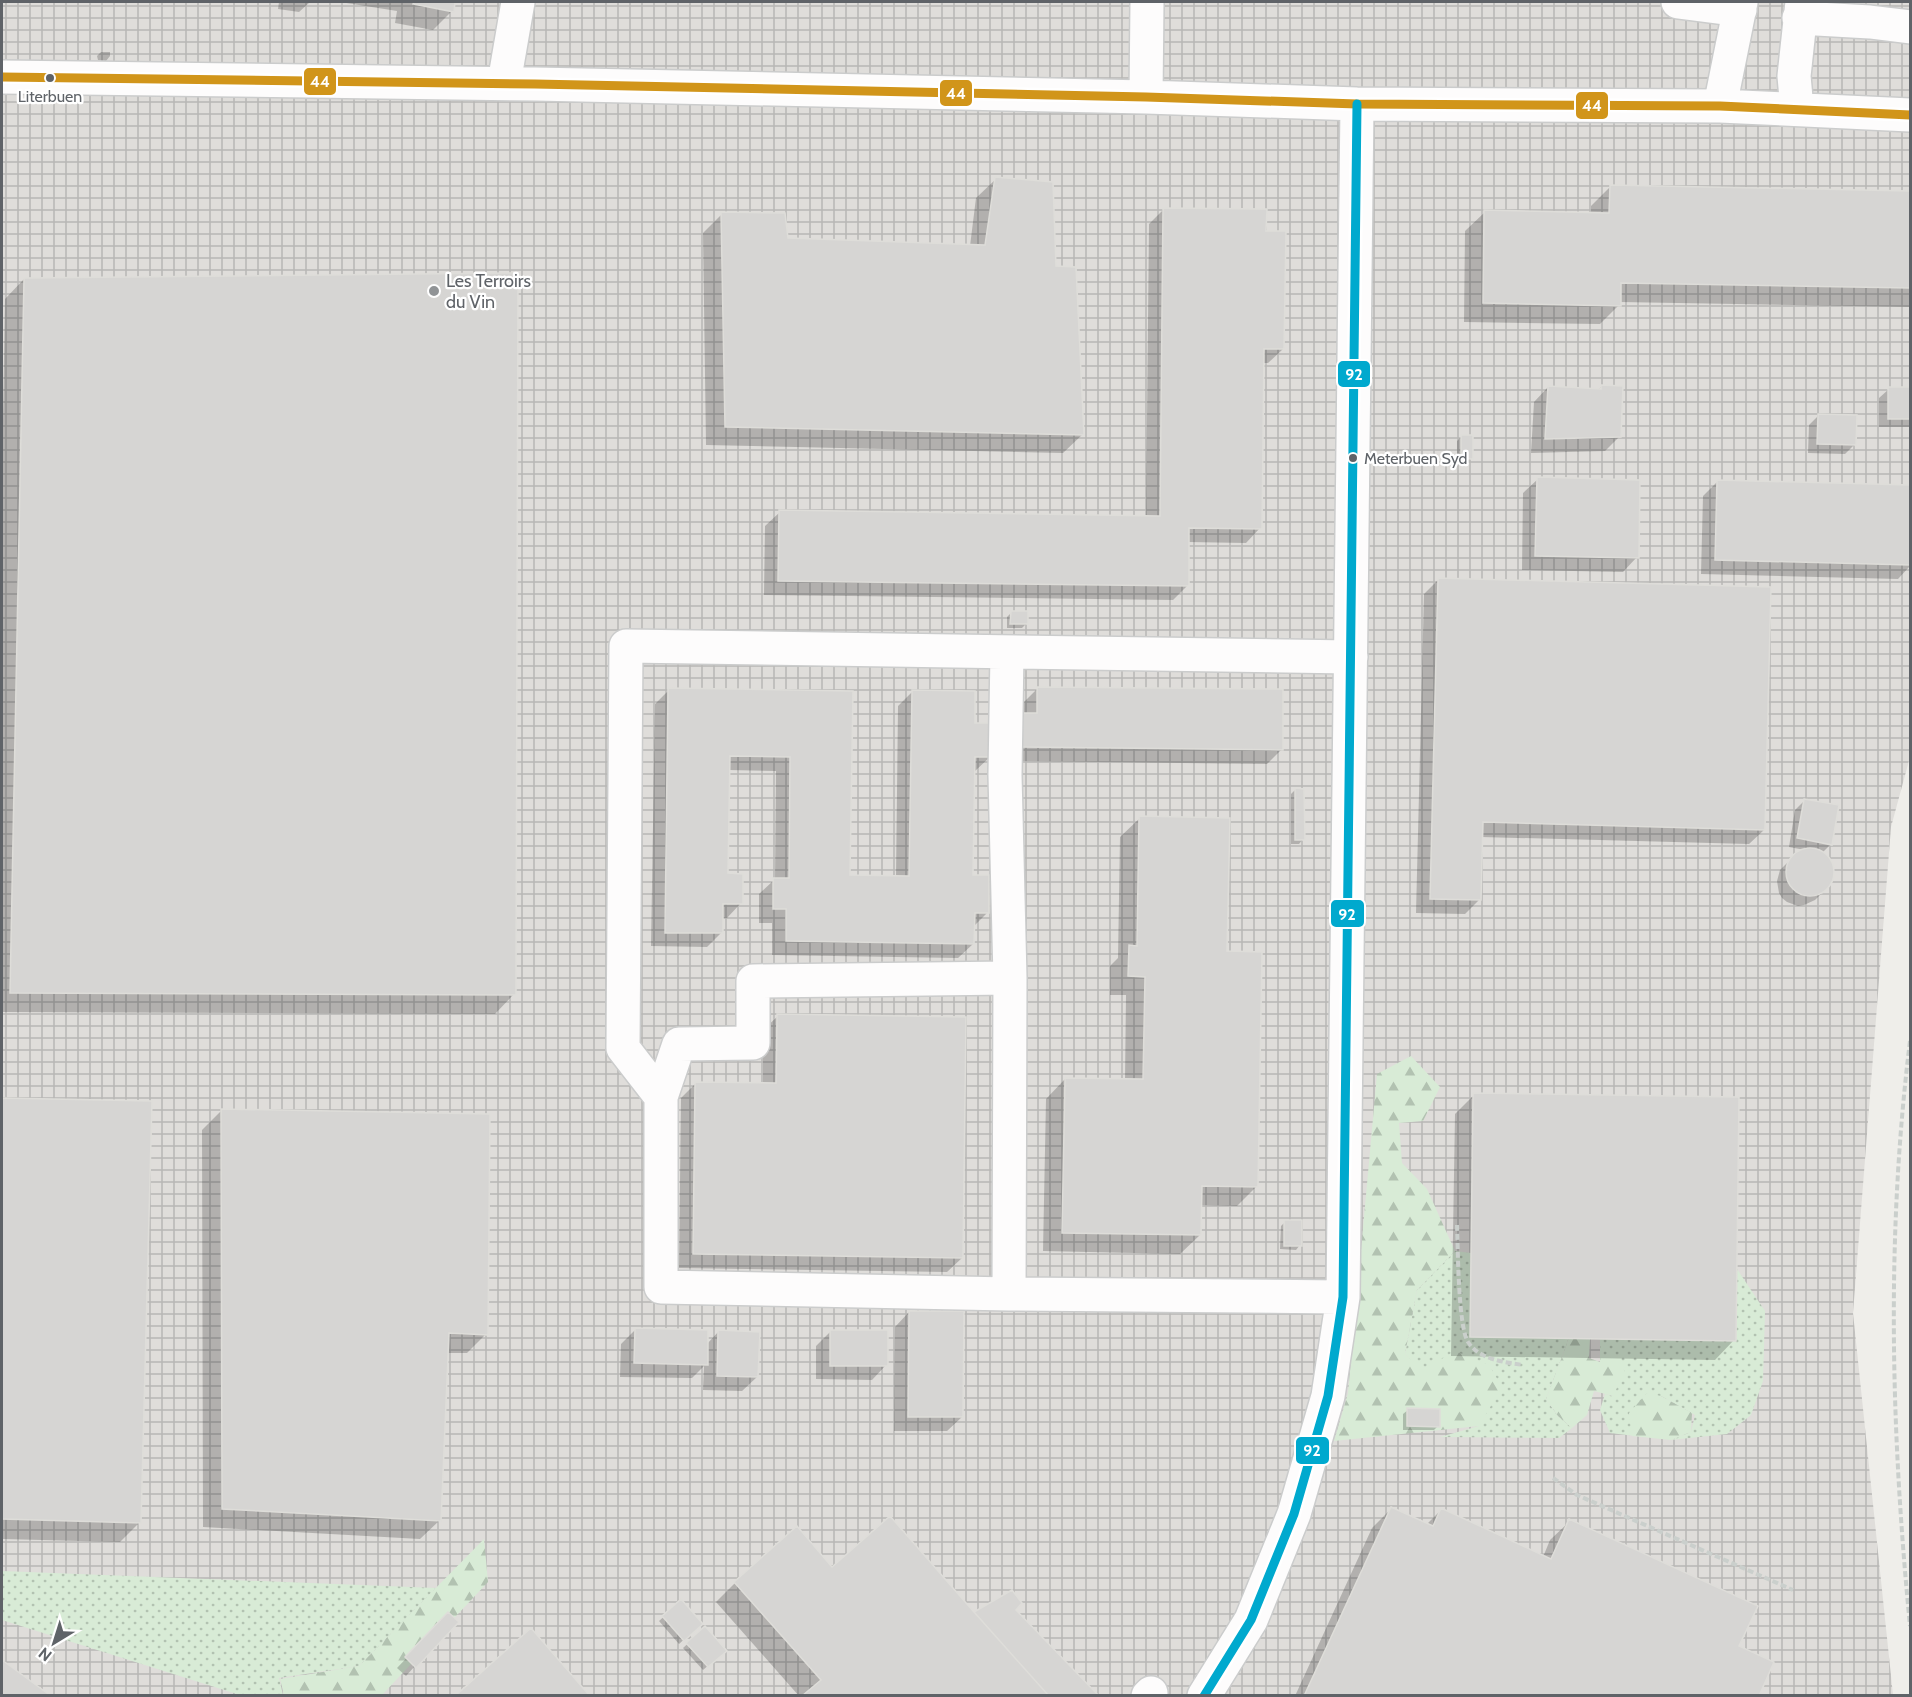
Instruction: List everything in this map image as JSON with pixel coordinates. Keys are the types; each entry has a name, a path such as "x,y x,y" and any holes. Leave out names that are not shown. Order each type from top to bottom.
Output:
{"street":[{"path":"504,83 518,2"},
{"path":"1146,97 1147,2"},
{"path":"1678,2 1741,6 1719,106"},
{"path":"1797,109 1794,76 1801,10 1911,27"},
{"path":"2,77 504,83 1146,97 1357,104 1719,106 1911,115"},
{"path":"1204,1695 1251,1620 1294,1514 1328,1396 1343,1297 1357,104"},
{"path":"661,1097 623,1048 626,646 1351,657"},
{"path":"1007,652 1005,775 1010,978 1010,1294"},
{"path":"1010,978 753,981 753,1043 679,1044 661,1097 661,1287 1010,1294 1343,1297"}],"path":[{"path":"1911,1041 1904,1089 1895,1230 1895,1353 1900,1523 1911,1626"},
{"path":"1457,1226 1460,1289 1467,1340 1473,1347 1495,1360 1523,1365"},
{"path":"1553,1478 1576,1495 1793,1590"}],"shaded area":[{"path":"2,2 1910,2 1910,757 1891,827 1853,1313 1893,1695 2,1696"}],"green space":[{"path":"1411,1056 1440,1087 1423,1121 1399,1123 1402,1163 1427,1189 1455,1251 1417,1290 1405,1354 1423,1370 1455,1351 1489,1365 1502,1387 1479,1426 1334,1441 1348,1393 1377,1074"},
{"path":"1455,1251 1471,1253 1470,1337 1569,1338 1546,1399 1558,1416 1572,1428 1559,1438 1440,1437 1479,1426 1405,1354 1417,1290"},
{"path":"1737,1269 1765,1311 1763,1381 1751,1415 1727,1434 1671,1440 1691,1432 1695,1415 1661,1396 1635,1436 1610,1433 1600,1410 1605,1394 1613,1396 1600,1362 1600,1339 1735,1341"},
{"path":"1569,1338 1590,1339 1589,1358 1600,1362 1613,1356 1625,1371 1613,1396 1594,1391 1587,1415 1572,1428 1558,1416 1546,1399"},
{"path":"1647,1393 1661,1396 1692,1413 1691,1432 1671,1440 1632,1436 1629,1413"},
{"path":"484,1539 488,1582 382,1695 284,1695 280,1679 359,1666"},
{"path":"2,1571 436,1588 359,1666 279,1678 283,1695 240,1695 2,1620"}],"building":[{"path":"414,2 455,2 454,12 413,4"},
{"path":"995,177 1053,182 1056,266 1076,267 1084,435 725,427 721,212 785,213 788,238 985,245"},
{"path":"1610,185 1910,191 1910,288 1621,283 1621,306 1483,303 1484,210 1609,213"},
{"path":"1163,208 1267,209 1266,231 1286,231 1284,349 1264,349 1262,529 1189,528 1189,586 778,581 779,510 1160,516"},
{"path":"518,273 516,995 10,993 24,278"},
{"path":"1601,385 1623,386 1621,437 1545,439 1548,386 1601,389"},
{"path":"1888,387 1910,387 1910,419 1888,419"},
{"path":"1818,414 1857,415 1856,445 1817,444"},
{"path":"1461,435 1473,435 1473,459 1461,459"},
{"path":"1537,477 1640,480 1639,558 1535,556"},
{"path":"1717,480 1910,485 1910,565 1715,560"},
{"path":"1438,578 1771,587 1765,830 1483,822 1481,900 1430,899"},
{"path":"1011,611 1028,611 1028,624 1010,624"},
{"path":"1037,687 1283,689 1283,750 1022,747 1023,713 1037,713"},
{"path":"668,688 853,691 850,875 909,876 912,690 975,691 975,723 992,723 991,757 975,757 973,875 989,875 989,913 975,913 974,944 786,941 786,909 773,909 773,878 789,878 790,757 730,756 728,873 743,874 743,904 723,904 723,933 665,933"},
{"path":"1295,788 1304,789 1305,840 1295,840"},
{"path":"1804,799 1839,805 1832,845 1797,838"},
{"path":"1139,816 1230,818 1227,951 1262,952 1258,1187 1202,1186 1201,1235 1062,1233 1065,1078 1143,1079 1145,977 1128,976 1129,945 1137,946"},
{"path":"1805,848 1815,848 1830,858 1834,872 1833,881 1824,892 1815,896 1805,896 1790,886 1786,877 1786,867 1796,852"},
{"path":"777,1014 966,1017 963,1258 693,1254 695,1082 776,1083"},
{"path":"1473,1093 1739,1097 1736,1341 1470,1337"},
{"path":"2,1098 152,1101 141,1523 2,1519"},
{"path":"221,1109 490,1114 488,1335 449,1333 441,1521 222,1509"},
{"path":"1284,1220 1302,1220 1302,1246 1284,1246"},
{"path":"909,1311 964,1311 963,1417 908,1417"},
{"path":"635,1328 708,1330 708,1365 634,1363"},
{"path":"718,1330 760,1332 758,1377 717,1376"},
{"path":"830,1330 888,1330 888,1366 830,1366"},
{"path":"1407,1408 1440,1409 1440,1427 1407,1426"},
{"path":"1391,1507 1433,1526 1441,1508 1551,1559 1569,1519 1758,1606 1739,1646 1774,1662 1759,1696 1304,1696"},
{"path":"890,1516 1049,1696 802,1696 821,1680 734,1582 797,1526 832,1567"},
{"path":"1012,1590 1022,1603 1016,1610 1099,1696 1049,1696 974,1612"},
{"path":"681,1599 703,1624 684,1641 662,1616"},
{"path":"448,1612 459,1622 416,1668 405,1657"},
{"path":"705,1626 727,1651 708,1667 686,1643"},
{"path":"531,1628 590,1696 455,1696"},
{"path":"2,1660 51,1696 2,1696"}],"transit line":[{"name":"44","path":"2,77 535,84 1146,97 1357,104 1720,106 1910,115"},
{"name":"92","path":"1204,1696 1251,1620 1294,1514 1328,1396 1343,1297 1357,104"}],"place":[{"name":"Literbuen","path":"50,78"},
{"name":"Les Terroirs du Vin","path":"434,291"},
{"name":"Meterbuen Syd","path":"1353,458"}]}
